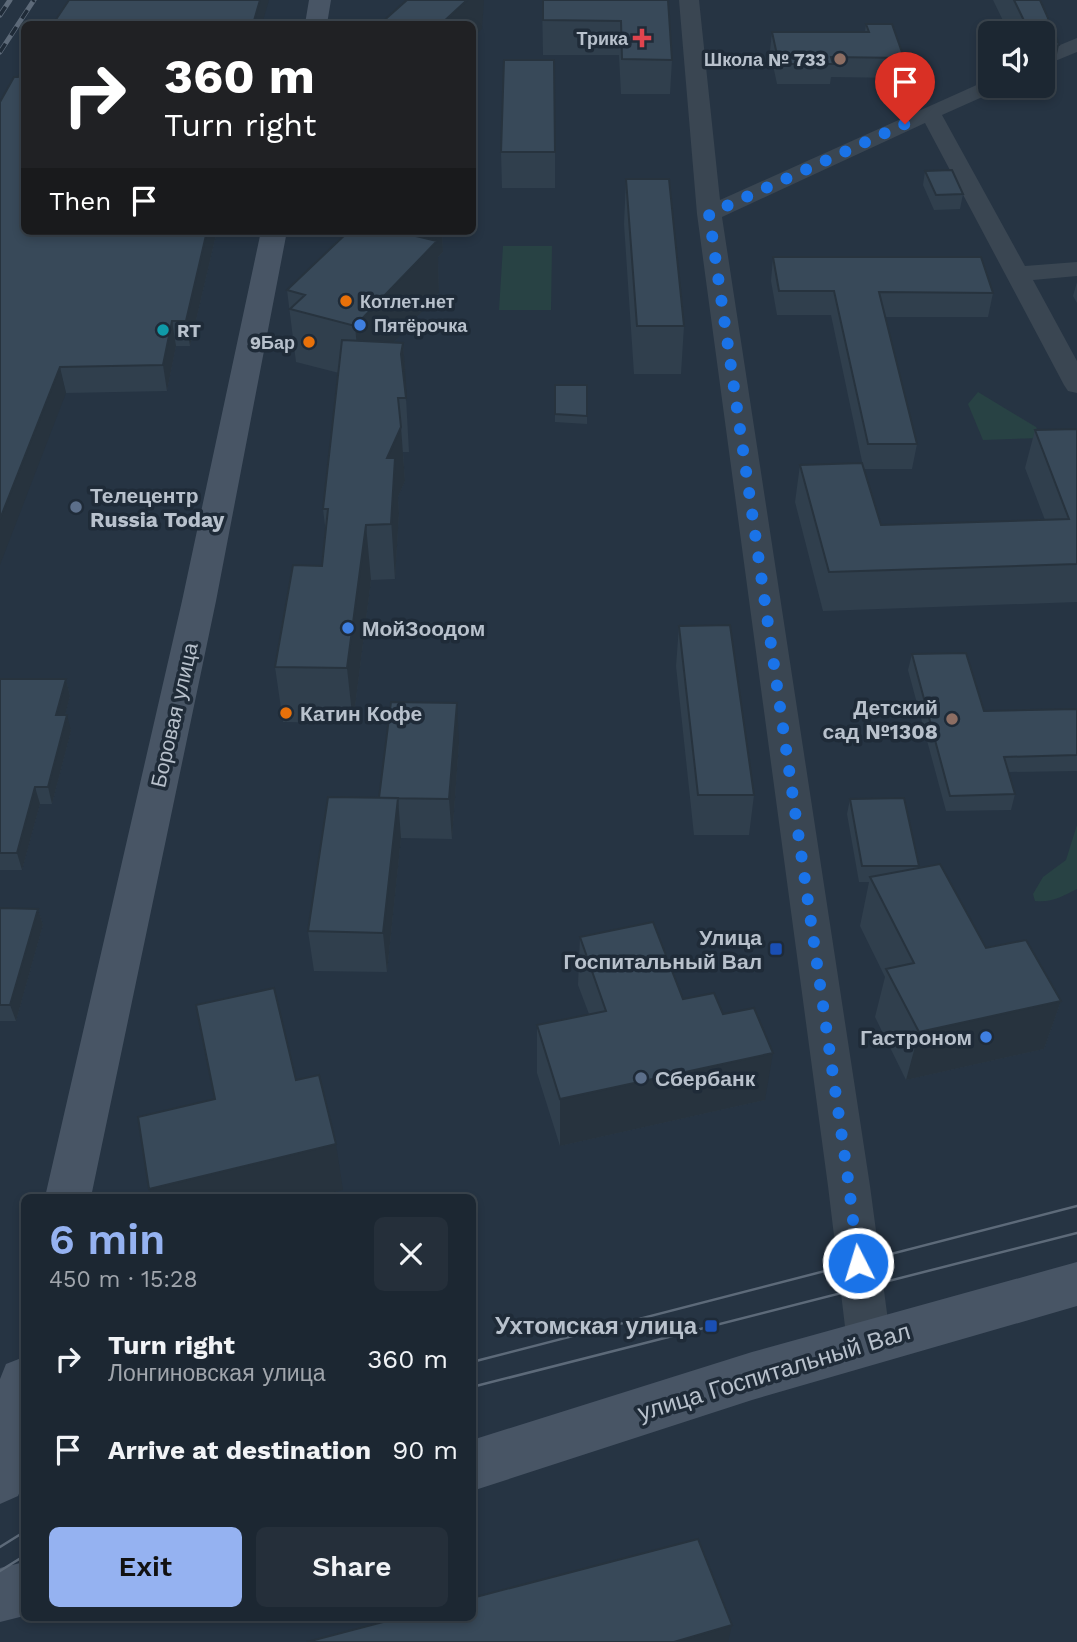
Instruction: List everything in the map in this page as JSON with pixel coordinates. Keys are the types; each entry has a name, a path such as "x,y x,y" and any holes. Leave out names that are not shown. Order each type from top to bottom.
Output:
{"street":[{"path":"316,21 320,0"},
{"path":"689,0 709,214 847,1172 869,1343"},
{"path":"1055,54 1077,44"},
{"path":"709,214 978,91"},
{"path":"930,113 1077,385"},
{"name":"Боровая улица","path":"69,1194 199,601 273,235"},
{"path":"1019,274 1077,268"},
{"name":"улица Госпитальный Вал","path":"476,1465 752,1376 1077,1284"},
{"path":"1,1468 21,1392"},
{"path":"0,1595 21,1590"}],"green space":[{"path":"503,246 552,246 551,310 499,310"},
{"path":"978,392 1036,427 1041,438 983,440 968,404"},
{"path":"1077,825 1077,889 1052,900 1035,901 1033,894 1043,877 1066,860"}],"building":[{"path":"69,0 260,0 254,21 55,21"},
{"path":"407,0 467,0 444,21 383,21"},
{"path":"543,0 668,0 672,60 622,59 621,21 543,20"},
{"path":"1014,0 1040,0 1048,21 1024,21"},
{"path":"866,24 892,24 904,58 831,57 833,64 779,64 772,32 869,32"},
{"path":"504,60 554,60 555,152 501,152"},
{"path":"21,72 21,235 206,235 186,321 172,321 163,365 60,367 0,519 0,102 14,77 18,77"},
{"path":"952,170 963,194 936,195 925,171"},
{"path":"626,179 669,179 684,326 637,326"},
{"path":"345,235 411,235 437,241 355,326 290,309 305,295 287,290"},
{"path":"773,257 981,257 993,293 879,292 917,444 868,444 834,291 779,291"},
{"path":"342,340 403,343 401,354 406,398 398,398 401,427 387,458 395,458 391,524 366,525 347,668 275,667 293,565 322,566 328,509 323,509"},
{"path":"555,385 587,385 587,416 555,414"},
{"path":"1077,429 1077,564 829,572 800,465 862,463 881,525 1069,519 1035,430"},
{"path":"730,625 754,795 698,795 679,626"},
{"path":"966,653 984,711 1077,709 1077,755 1004,757 1015,794 950,796 912,654"},
{"path":"0,679 66,679 56,715 67,715 48,787 35,787 17,853 0,853"},
{"path":"391,702 457,703 449,799 379,798"},
{"path":"328,797 398,798 383,933 308,931"},
{"path":"904,798 919,866 862,866 850,799"},
{"path":"940,864 986,948 1026,940 1061,1001 919,1032 886,969 914,963 870,877"},
{"path":"0,908 38,909 10,1005 0,1005"},
{"path":"653,922 683,999 714,993 723,1014 754,1008 773,1053 560,1099 537,1025 606,1011 580,937"},
{"path":"274,988 296,1080 319,1075 336,1144 149,1189 138,1117 215,1099 196,1005"},
{"path":"698,1539 732,1625 674,1642 307,1642 387,1621 476,1621 476,1597"}],"tram line":[{"path":"476,1361 1077,1206"},
{"path":"476,1386 1077,1233"},
{"path":"0,1547 21,1534"},
{"path":"0,1571 21,1558"}],"railway":[{"path":"0,15 10,0"},
{"path":"0,52 34,0"}],"place":[{"name":"Трика","path":"642,38"},
{"name":"Школа № 733","path":"840,59"},
{"name":"Котлет.нет","path":"346,301"},
{"name":"Пятёрочка","path":"360,325"},
{"name":"RT","path":"163,330"},
{"name":"9Бар","path":"309,342"},
{"name":"Телецентр Russia Today","path":"76,507"},
{"name":"МойЗоодом","path":"348,628"},
{"name":"Катин Кофе","path":"286,713"},
{"name":"Детский сад №1308","path":"952,719"},
{"name":"Улица Госпитальный Вал","path":"776,949"},
{"name":"Гастроном","path":"986,1037"},
{"name":"Сбербанк","path":"641,1078"},
{"name":"Ухтомская улица","path":"711,1326"}],"route":[{"path":"858,1263 709,214 905,124"}]}
